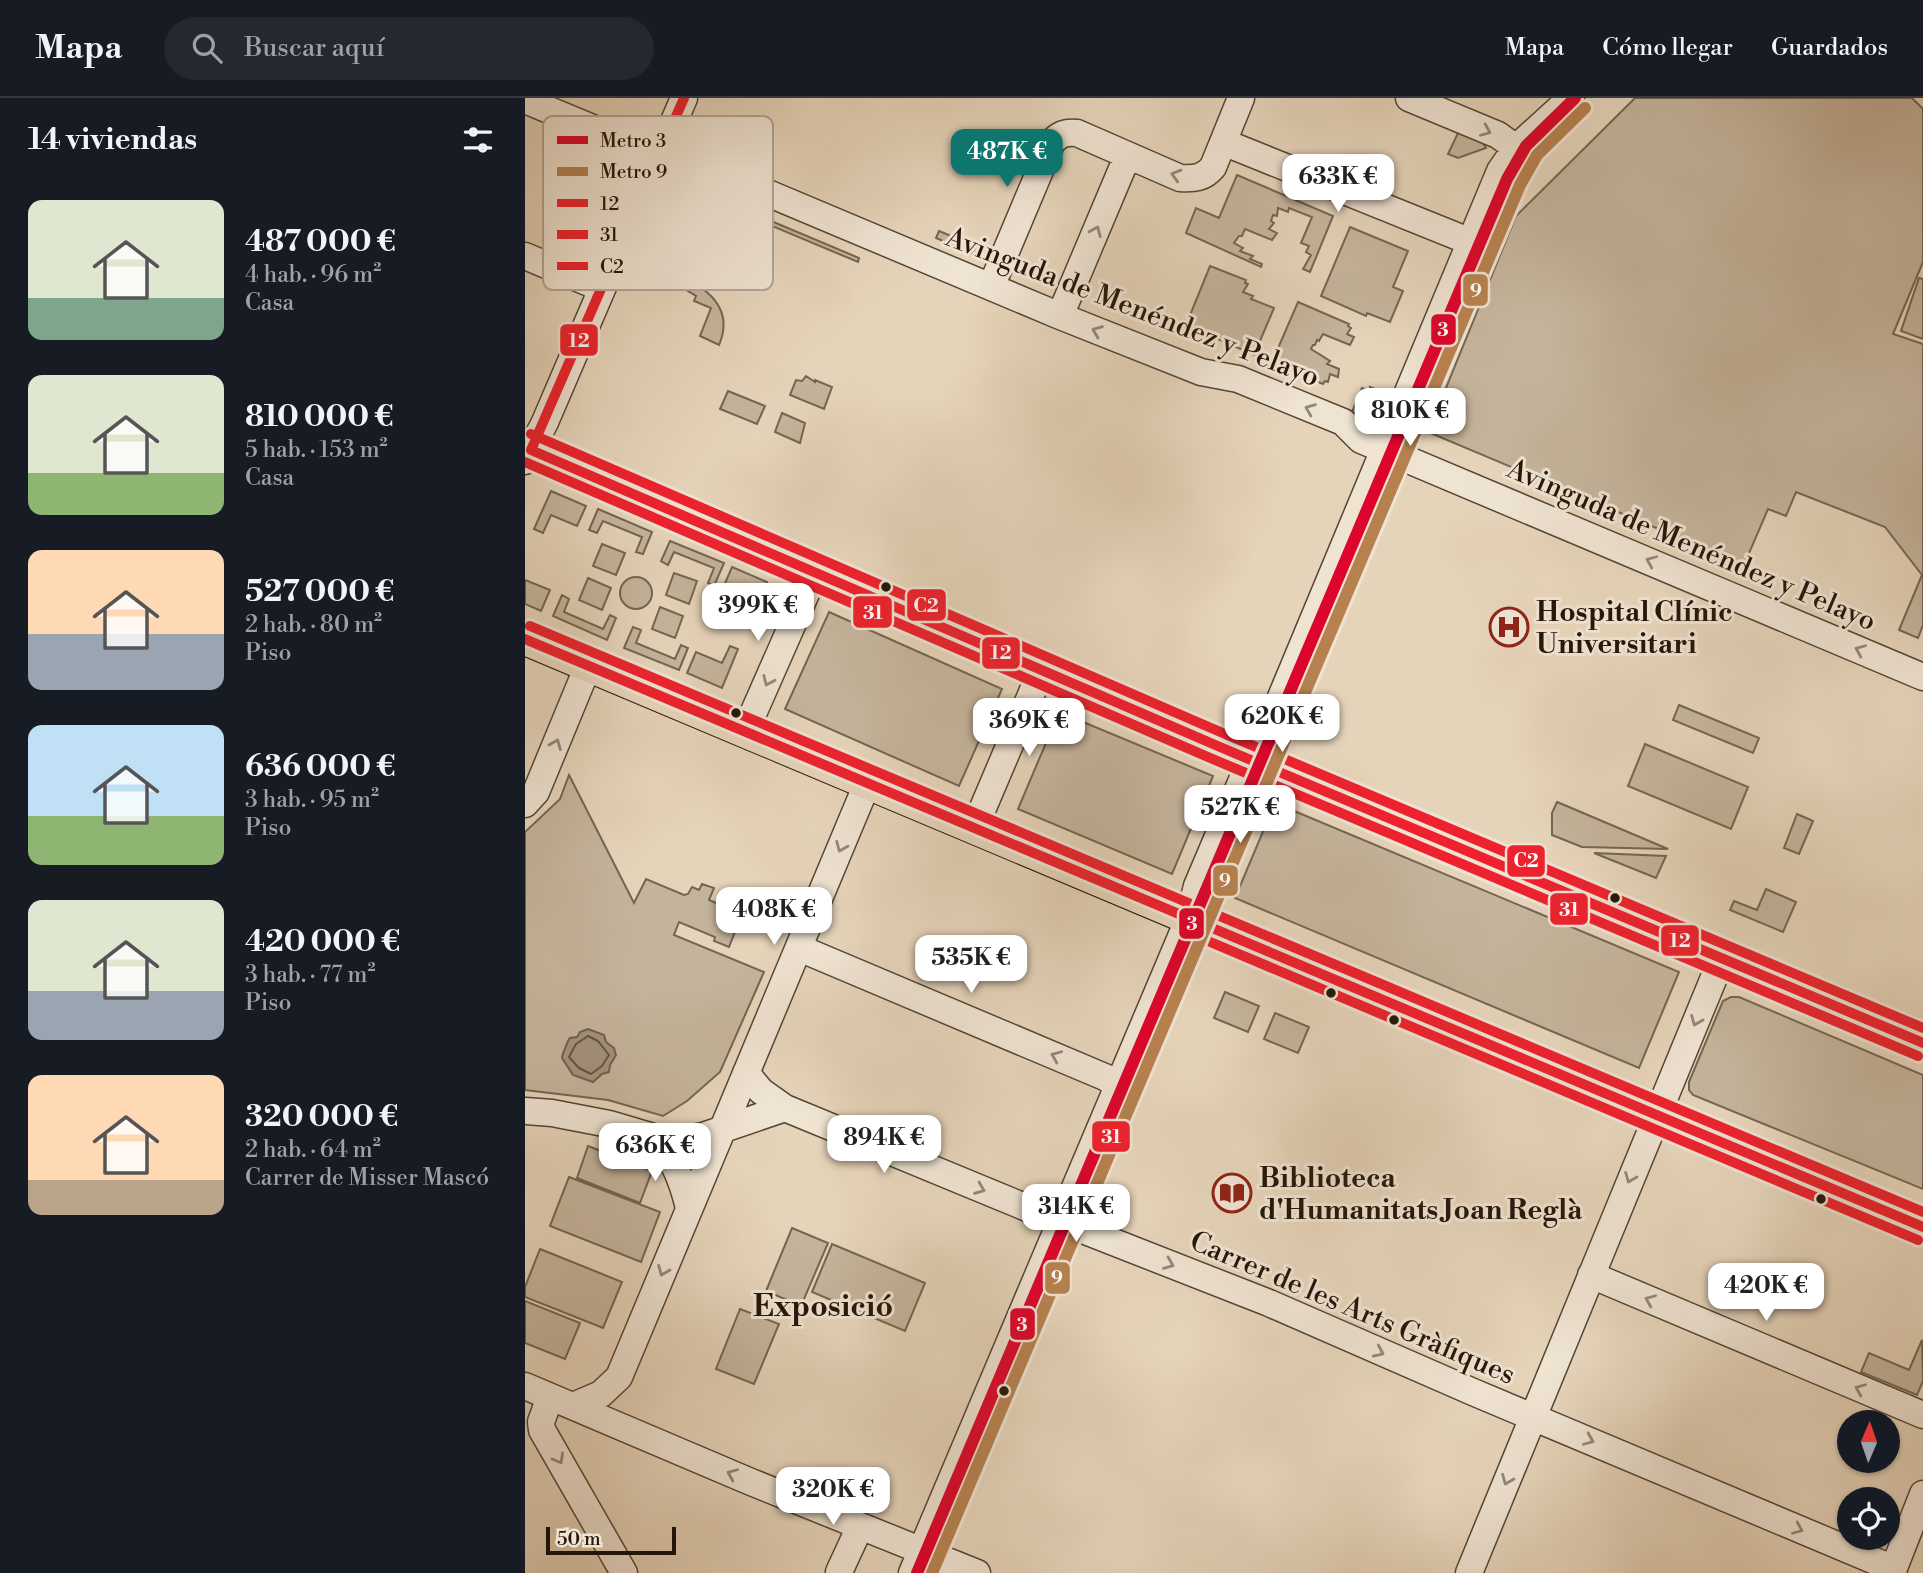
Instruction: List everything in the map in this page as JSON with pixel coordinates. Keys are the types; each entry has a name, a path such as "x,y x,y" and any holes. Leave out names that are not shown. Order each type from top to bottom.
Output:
{"main road":[{"path":"527,452 1923,1043"},
{"path":"525,639 1923,1227"}],"street":[{"path":"676,116 684,98"},
{"path":"991,287 1052,142 1059,136 1066,132 1077,133 1180,178 1193,178 1208,173 1241,98"},
{"path":"1409,98 1497,135 1516,148"},
{"path":"917,1562 1189,918 1197,886 1251,759 1269,726 1500,171 1516,148 1571,98"},
{"name":"Avinguda de Menéndez y Pelayo","path":"525,100 563,116"},
{"path":"1223,142 1471,242"},
{"path":"1060,316 1128,157"},
{"name":"Avinguda de Menéndez y Pelayo","path":"773,196 1201,372 1238,379 1343,422 1361,440 1414,460 1923,677"},
{"path":"525,256 543,264"},
{"path":"527,452 600,290"},
{"path":"745,732 815,573"},
{"path":"525,804 536,792 587,666"},
{"path":"974,828 1042,669"},
{"path":"624,1573 543,1430 543,1413 561,1401 601,1394 619,1377 867,784"},
{"path":"799,948 1107,1078 1117,1086"},
{"path":"1469,1573 1722,958"},
{"name":"Carrer de les Arts Gràfiques","path":"746,1073 761,1091 785,1108 1269,1303 1893,1571"},
{"path":"525,1111 552,1113 608,1124 670,1142 703,1136 785,1108"},
{"path":"652,1137 663,1145 669,1154 689,1208"},
{"path":"1591,1275 1923,1415"},
{"path":"525,1386 865,1529 917,1562 977,1573"},
{"path":"1893,1571 1923,1494"},
{"path":"852,1573 838,1573 857,1533 865,1529"}],"shaded area":[{"path":"1635,98 1912,98 1923,109 1923,262 1893,334 1923,344 1923,625 1918,638 1899,630 1922,575 1885,527 1796,492 1786,516 1768,509 1744,565 1428,432 1516,216"},
{"path":"1459,131 1480,138 1486,148 1458,158 1448,154"},
{"path":"1237,175 1333,216 1310,272 1303,269 1311,255 1306,252 1309,246 1301,243 1312,217 1289,208 1288,212 1278,208 1277,216 1273,215 1271,221 1274,223 1269,229 1277,233 1272,240 1245,229 1234,243 1243,248 1240,251 1253,256 1250,259 1262,264 1261,267 1186,233 1196,208 1219,218"},
{"path":"773,222 859,258 858,262 773,226"},
{"path":"1350,227 1408,251 1393,287 1403,291 1390,322 1367,313 1366,316 1321,296"},
{"path":"939,231 995,254 992,262 936,238"},
{"path":"1210,266 1246,280 1245,283 1248,284 1243,292 1253,296 1251,299 1274,308 1254,355 1186,325"},
{"path":"1919,278 1923,279 1923,339 1901,331"},
{"path":"686,290 704,290 721,312 724,327 719,345 700,336 711,308 694,301 696,296"},
{"path":"1298,302 1349,324 1351,328 1347,334 1354,337 1350,345 1323,334 1313,345 1311,349 1330,361 1327,364 1339,369 1338,377 1330,374 1328,382 1323,384 1272,362"},
{"path":"806,376 832,387 824,409 790,395 796,380 802,381"},
{"path":"1370,387 1382,392 1371,420 1352,412 1362,388 1370,391"},
{"path":"728,391 765,406 757,424 720,409"},
{"path":"782,413 805,423 800,443 775,432"},
{"path":"551,491 586,506 577,526 551,515 543,533 534,529"},
{"path":"598,509 652,532 643,554 636,552 642,537 603,521 597,533 589,530"},
{"path":"670,541 724,563 714,586 708,583 714,568 674,552 668,565 661,561"},
{"path":"602,544 625,553 616,575 593,566"},
{"path":"732,567 767,582 750,620 742,617 749,599 723,588"},
{"path":"674,573 697,581 689,604 666,595"},
{"path":"636,577 647,582 652,593 647,604 636,609 625,604 620,593 625,582"},
{"path":"588,578 611,588 602,610 579,600"},
{"path":"525,580 550,590 541,611 525,604"},
{"path":"562,595 569,599 564,612 603,629 610,615 616,618 607,640 553,616"},
{"path":"660,607 683,616 675,638 652,629"},
{"path":"829,612 1002,689 959,786 785,709"},
{"path":"633,627 641,630 636,643 675,659 681,645 688,648 679,670 624,648"},
{"path":"730,646 738,649 722,688 687,673 696,652 722,663"},
{"path":"1679,705 1759,738 1753,753 1673,720"},
{"path":"1059,712 1213,776 1172,874 1018,809"},
{"path":"1645,744 1748,787 1731,829 1628,786"},
{"path":"569,775 634,903 646,879 684,895 688,894 692,887 699,890 702,884 714,888 709,900 742,914 729,947 714,941 715,937 679,922 674,935 764,972 720,1072 687,1101 663,1116 608,1100 525,1090 525,832 560,799"},
{"path":"1557,802 1668,849 1582,847 1552,835 1552,813"},
{"path":"1275,803 1679,972 1639,1068 1235,898"},
{"path":"1797,814 1813,821 1799,854 1784,848"},
{"path":"1594,853 1666,856 1656,878"},
{"path":"1766,889 1796,902 1783,932 1730,910 1734,901 1757,910"},
{"path":"1225,992 1259,1006 1248,1032 1214,1018"},
{"path":"1739,997 1923,1075 1923,1189 1693,1095 1689,1090 1689,1082 1723,1001"},
{"path":"1275,1013 1309,1027 1298,1053 1264,1039"},
{"path":"588,1146 652,1171 640,1203 577,1178"},
{"path":"569,1177 660,1212 641,1262 550,1226"},
{"path":"792,1228 828,1243 801,1306 766,1291"},
{"path":"832,1244 925,1283 905,1331 812,1292"},
{"path":"540,1249 622,1282 603,1328 525,1297 525,1287"},
{"path":"525,1301 580,1323 565,1359 525,1343"},
{"path":"740,1309 779,1324 754,1384 716,1369"},
{"path":"1922,1340 1923,1381 1917,1395 1861,1372 1869,1353 1909,1370"},
{"path":"1476,1355 1514,1373 1510,1382 1471,1366"}],"water":[{"path":"588,1029 604,1035 616,1055 609,1072 593,1082 573,1075 562,1058 570,1038 577,1037 580,1032"}],"metro line":[{"name":"3","path":"917,1573 1507,179 1526,146 1575,98"},
{"name":"9","path":"932,1573 1520,185 1537,155 1585,108"}],"transit line":[{"name":"12","path":"676,116 684,98"},
{"name":"12","path":"601,290 531,450 1220,747 1923,1043"},
{"name":"C2","path":"531,434 1225,734 1923,1028"},
{"name":"31","path":"525,462 1215,760 1918,1056"},
{"name":"C2","path":"530,626 1923,1212"},
{"name":"12","path":"525,639 1923,1227"},
{"name":"31","path":"927,1573 1196,936 1918,1240"}],"place":[{"name":"Hospital Clínic Universitari","path":"1509,627"},
{"name":"Biblioteca d'Humanitats Joan Reglà","path":"1232,1193"}],"district":[{"name":"Exposició","path":"823,1306"}]}
